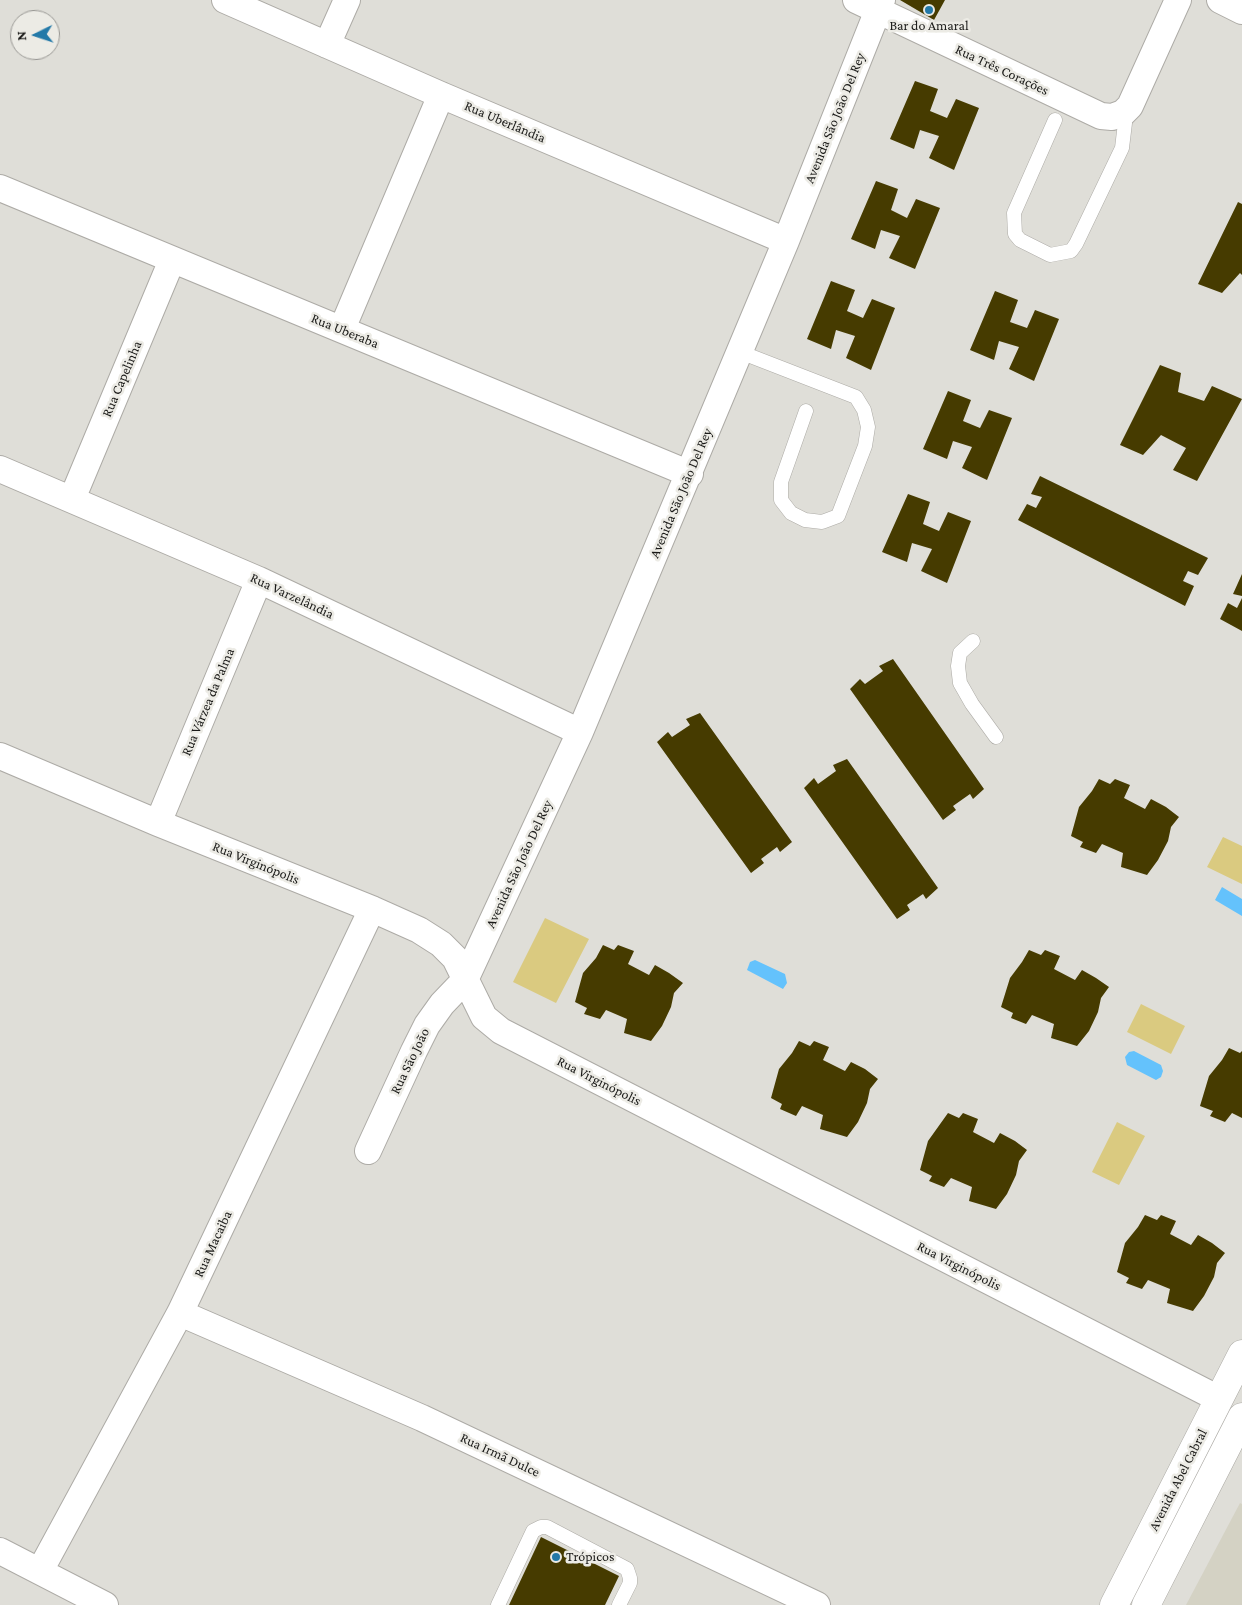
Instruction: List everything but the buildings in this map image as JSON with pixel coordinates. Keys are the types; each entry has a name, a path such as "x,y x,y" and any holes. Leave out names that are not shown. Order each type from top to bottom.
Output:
{"main road":[{"name":"Avenida Abel Cabral","path":"1114,1605 1242,1354"},
{"name":"Avenida Abel Cabral","path":"1146,1605 1242,1417"}],"street":[{"name":"Rua Uberlândia","path":"225,0 442,95 786,241"},
{"path":"327,45 347,0"},
{"path":"1123,113 1130,106 1178,0"},
{"path":"1220,0 1242,11"},
{"name":"Rua Três Corações","path":"872,4 1101,116 1112,117 1123,113"},
{"name":"Avenida São João Del Rey","path":"465,980 580,732 690,474 786,241 872,4"},
{"path":"342,329 442,95"},
{"name":"Rua Uberaba","path":"0,188 690,474"},
{"name":"Rua Capelinha","path":"72,498 172,260"},
{"name":"Rua Varzelândia","path":"0,469 72,498 259,580 580,732"},
{"name":"Rua Várzea da Palma","path":"158,823 259,580"},
{"name":"Rua Virginópolis","path":"0,756 419,930 441,944 455,958 484,1017 501,1031 1220,1399"},
{"name":"Rua Macaiba","path":"40,1571 180,1312 372,909"},
{"name":"Rua São João","path":"368,1151 427,1025 442,1004 465,980"},
{"name":"Rua Irmã Dulce","path":"180,1312 422,1418 817,1605"},
{"path":"0,1551 40,1571 89,1601"}],"lane":[{"path":"1055,120 1014,213 1015,234 1020,240 1050,255 1071,251 1076,244 1122,148 1125,123 1123,113"},
{"path":"740,352 856,397 864,410 868,427 865,446 838,516 822,522 806,520 791,513 781,500 781,482 806,411"},
{"path":"973,641 960,653 958,666 960,683 972,704 996,737"},
{"path":"498,1605 533,1531 541,1527 547,1527 627,1569 630,1583 619,1605"}],"shaded area":[{"path":"1223,837 1242,846 1242,884 1207,867"},
{"path":"545,918 589,939 556,1003 513,982"},
{"path":"1141,1004 1185,1026 1171,1054 1127,1032"},
{"path":"1117,1122 1145,1136 1119,1185 1092,1172"},
{"path":"1240,1503 1242,1504 1242,1605 1186,1605"}],"water":[{"path":"1222,887 1242,899 1242,916 1215,900"},
{"path":"755,960 785,974 787,983 783,989 747,970 750,962"},
{"path":"1134,1051 1161,1065 1163,1071 1161,1077 1156,1080 1127,1065 1125,1057 1129,1052"}],"place":[{"name":"Bar do Amaral","path":"929,10"},
{"name":"Trópicos","path":"556,1557"}]}
